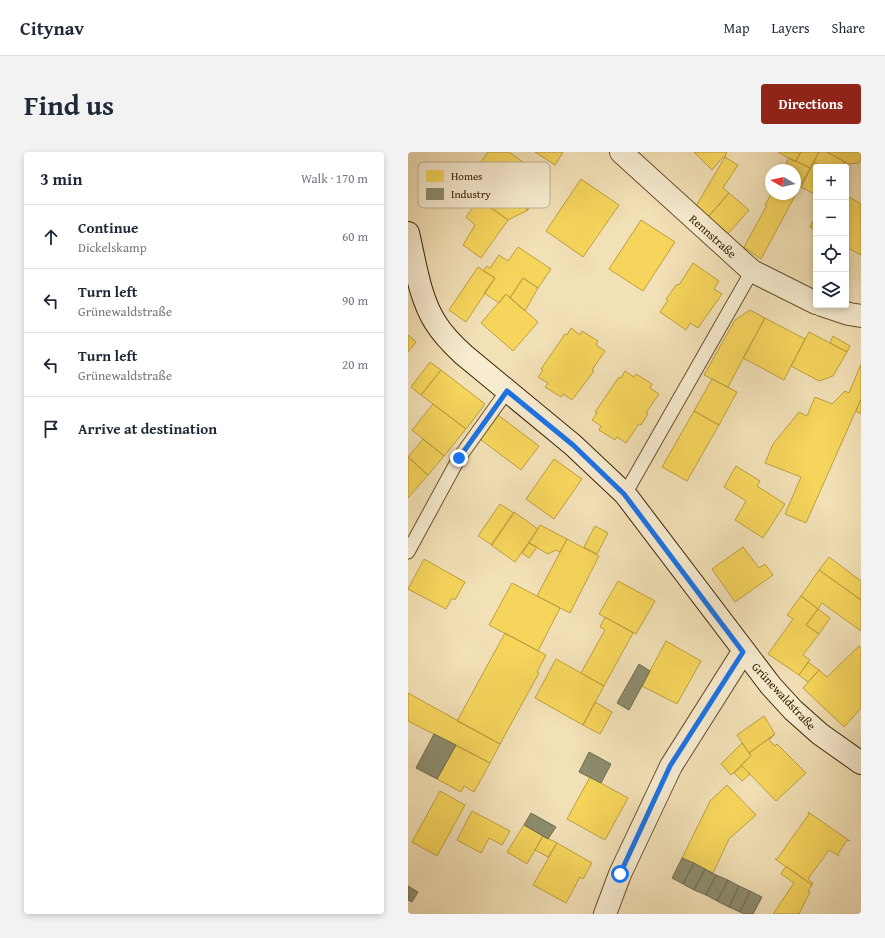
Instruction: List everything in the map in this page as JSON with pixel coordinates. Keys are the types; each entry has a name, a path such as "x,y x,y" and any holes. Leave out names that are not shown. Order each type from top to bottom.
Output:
{"street":[{"name":"Rennstraße","path":"621,152 752,271 813,302"},
{"name":"Grünewaldstraße","path":"408,232 425,298 435,322 448,340 573,445 624,494 743,652 793,710 820,734 861,763"},
{"path":"831,308 861,316"},
{"path":"605,914 620,874 670,766 743,652"}],"lane":[{"path":"624,494 752,271"},
{"path":"408,552 459,458 507,391"}],"building: Homes":[{"path":"488,152 509,152 523,162 481,162"},
{"path":"535,152 563,152 555,165"},
{"path":"694,152 727,152 725,157 723,157 712,170"},
{"path":"778,152 801,152 795,162"},
{"path":"801,152 819,152 810,168 796,161"},
{"path":"819,152 827,152 845,162 844,164 818,164 814,162"},
{"path":"827,152 861,152 861,160 859,163 849,164"},
{"path":"725,157 738,165 723,188 729,193 708,217 696,206"},
{"path":"789,158 810,168 801,185 801,164 786,164"},
{"path":"814,162 818,164 813,164 813,193 801,187"},
{"path":"581,179 619,205 583,257 546,231"},
{"path":"729,193 749,210 728,234 708,217"},
{"path":"849,197 861,204 861,255 849,249"},
{"path":"768,200 793,200 761,259 744,247 767,205 765,205"},
{"path":"472,208 491,208 508,220 481,258 463,245 475,225 466,217"},
{"path":"491,208 525,208 528,210 508,220"},
{"path":"641,220 675,242 643,291 609,269"},
{"path":"813,222 813,229 810,227"},
{"path":"518,247 551,269 538,288 523,278 510,298 506,294 499,303 484,293 495,278 483,271 487,266 490,268 499,255 508,261"},
{"path":"693,263 719,281 714,289 722,294 698,328 690,323 686,330 660,312 668,300 666,299 677,284 679,285"},
{"path":"478,267 495,278 466,322 449,310"},
{"path":"523,278 538,288 525,311 510,298"},
{"path":"506,294 538,322 513,351 481,323"},
{"path":"750,310 765,318 728,387 704,375 735,320"},
{"path":"765,318 805,339 784,380 743,358"},
{"path":"571,328 580,335 582,331 598,341 596,345 605,351 592,370 594,371 572,400 563,394 561,397 545,387 548,383 538,377 543,370 541,369 565,334 567,335"},
{"path":"809,332 847,352 833,376 819,381 791,366"},
{"path":"408,335 416,342 408,352"},
{"path":"833,336 850,346 847,352 830,343"},
{"path":"430,362 441,370 421,395 411,387"},
{"path":"861,364 861,399 806,523 785,514 801,477 765,463 773,444 799,412 807,416 815,397 832,404 845,391 849,393"},
{"path":"441,370 485,404 466,429 421,395"},
{"path":"625,371 634,377 636,374 652,384 650,388 659,394 646,413 648,414 641,425 639,424 626,443 617,437 615,440 599,430 601,426 592,420 597,413 595,412 619,377 621,378"},
{"path":"712,379 737,392 719,425 694,411"},
{"path":"861,399 861,414 856,411"},
{"path":"433,404 466,429 444,456 412,430"},
{"path":"694,411 719,425 687,481 662,467"},
{"path":"498,415 539,446 521,470 480,439"},
{"path":"423,439 444,456 428,475 408,457"},
{"path":"408,457 428,475 408,498"},
{"path":"554,459 582,479 554,519 526,499"},
{"path":"736,466 760,481 757,486 785,504 763,538 735,520 746,501 724,487"},
{"path":"500,504 514,513 492,545 478,536"},
{"path":"514,512 538,529 515,562 491,545"},
{"path":"540,525 567,539 560,552 556,550 548,554 529,543"},
{"path":"595,526 608,533 597,554 584,547"},
{"path":"567,539 599,556 570,613 537,596"},
{"path":"529,543 537,547 529,558 522,553"},
{"path":"743,547 759,568 765,564 773,575 735,602 712,569"},
{"path":"829,557 861,581 861,600 819,570"},
{"path":"424,559 465,582 455,600 452,598 446,609 408,589"},
{"path":"819,570 861,600 861,631 822,603 818,609 801,596"},
{"path":"618,581 655,601 636,634 599,614"},
{"path":"512,583 560,608 538,651 489,625"},
{"path":"801,596 818,609 806,625 819,634 803,655 810,660 799,675 768,654 793,619 787,615"},
{"path":"818,609 830,618 819,634 806,625"},
{"path":"605,617 633,633 604,686 581,673 605,630 600,627"},
{"path":"505,633 546,655 537,672 539,673 500,744 457,721"},
{"path":"666,641 701,661 677,704 642,686"},
{"path":"859,646 861,648 861,708 844,727 803,688 819,670 827,677"},
{"path":"556,659 604,686 583,725 535,698"},
{"path":"808,662 819,670 808,682 799,675"},
{"path":"408,693 500,744 490,763 408,721"},
{"path":"595,702 612,712 600,734 583,725"},
{"path":"764,716 775,734 749,753 737,735"},
{"path":"775,734 769,740 775,746 777,744 806,773 776,801 741,765 751,756 749,753"},
{"path":"742,743 751,756 731,775 721,764"},
{"path":"456,745 490,763 474,792 464,786 461,792 437,779"},
{"path":"742,766 750,774 742,781 734,773"},
{"path":"590,777 628,798 605,840 567,819"},
{"path":"727,785 756,815 729,839 713,873 682,858 710,801"},
{"path":"440,791 465,805 437,856 412,842"},
{"path":"472,811 510,831 502,845 489,838 481,853 457,840"},
{"path":"808,812 850,841 847,840 838,854 839,856 829,850 808,879 813,883 812,885 775,859 777,859 809,814"},
{"path":"524,825 543,836 527,864 507,852"},
{"path":"543,836 557,843 548,857 535,850"},
{"path":"557,843 592,863 583,879 580,877 566,903 533,885"},
{"path":"786,866 812,885 799,914 773,914 794,883 781,874"}],"building: Industry":[{"path":"639,664 650,671 629,710 617,703"},
{"path":"434,734 456,745 437,779 416,768"},
{"path":"589,752 611,764 601,783 579,772"},
{"path":"531,813 556,827 548,839 524,825"},
{"path":"682,858 694,863 683,884 672,878"},
{"path":"694,863 705,869 694,890 683,884"},
{"path":"705,869 716,875 706,895 694,890"},
{"path":"716,875 728,880 717,901 706,895"},
{"path":"728,880 739,886 729,907 717,901"},
{"path":"408,886 418,892 412,902 408,900"},
{"path":"739,886 750,891 740,912 729,907"},
{"path":"750,891 762,897 753,914 744,914 740,912"}],"route":[{"path":"459,458 507,391 573,445 624,494 743,652 670,766 620,874"}]}
